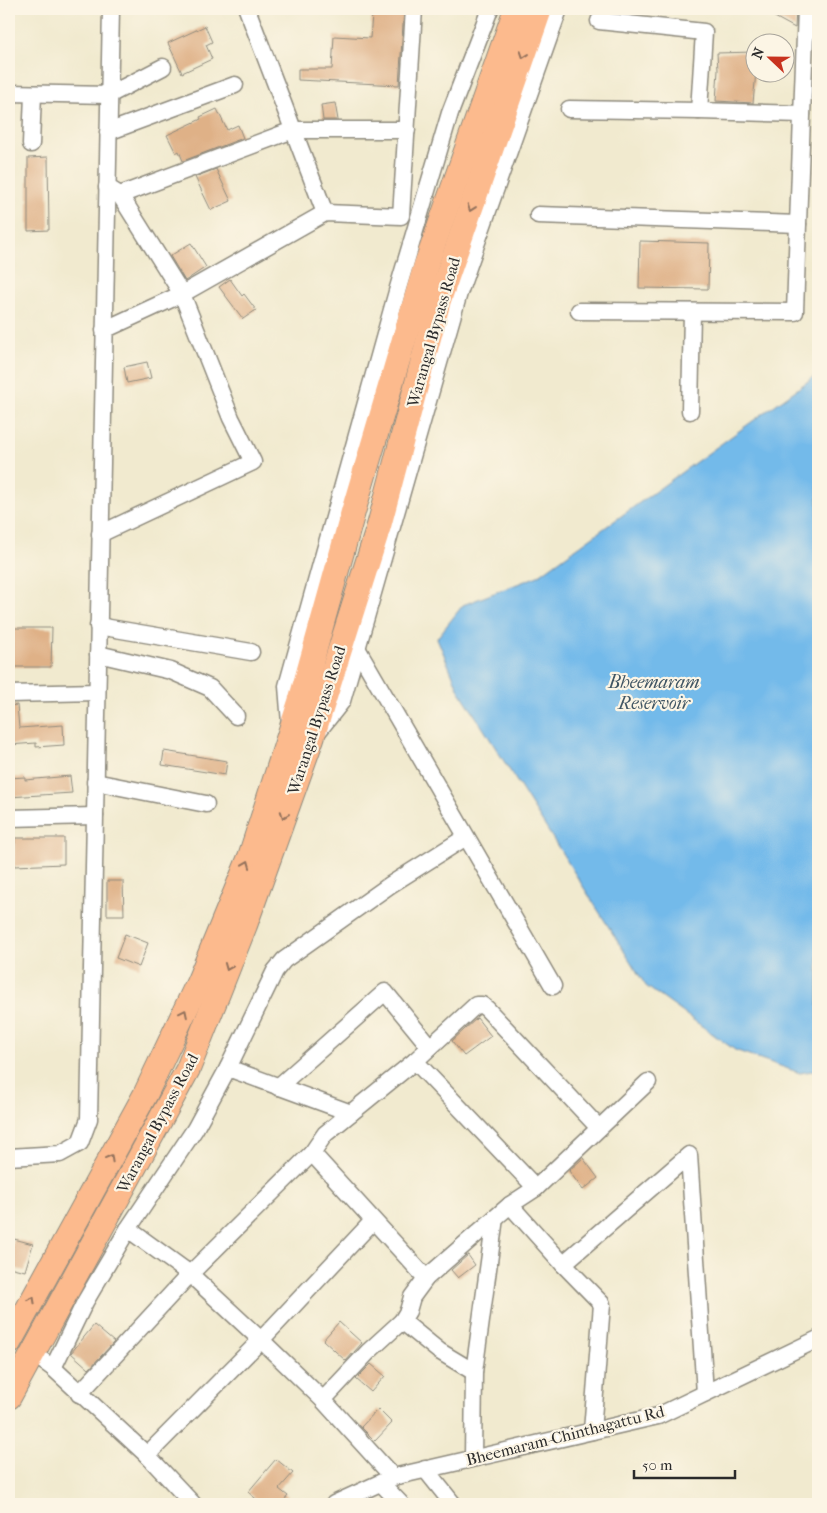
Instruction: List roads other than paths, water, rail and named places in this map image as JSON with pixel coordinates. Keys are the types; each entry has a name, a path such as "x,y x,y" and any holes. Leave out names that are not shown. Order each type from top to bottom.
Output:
{"highway":[{"name":"Warangal Bypass Road","path":"9,1397 188,1069 245,925 301,735 426,265 516,9"},
{"name":"Warangal Bypass Road","path":"9,1343 145,1095 199,982 301,735 379,526 439,300 540,9"}],"street":[{"path":"9,1157 60,1154 80,1143 89,1119 104,330 114,191 108,132 111,9"},
{"path":"247,9 325,213"},
{"path":"104,330 182,294 325,213 402,216 414,9"},
{"path":"490,9 450,113 398,288 287,686 301,735 342,701 459,293 559,9"},
{"path":"579,311 795,312 806,9"},
{"path":"599,21 704,32 699,111"},
{"path":"9,94 109,95 163,67"},
{"path":"108,132 235,85"},
{"path":"32,144 33,94"},
{"path":"569,109 802,114"},
{"path":"114,191 293,130 407,130"},
{"path":"100,534 253,462 231,418 182,294 114,191"},
{"path":"538,215 798,224"},
{"path":"690,411 692,312"},
{"path":"98,626 251,652"},
{"path":"357,648 553,986"},
{"path":"98,654 171,671 210,688 236,716"},
{"path":"9,694 97,692"},
{"path":"95,782 206,804"},
{"path":"9,818 95,816"},
{"path":"53,1368 85,1302 128,1229 195,1129 228,1068 275,971 284,960 390,885 466,837"},
{"path":"278,1086 385,992 430,1046"},
{"path":"79,1394 190,1274 312,1153 325,1134 415,1061 472,1007 482,1005 487,1009 599,1128"},
{"path":"415,1061 536,1188"},
{"path":"228,1068 351,1113"},
{"path":"323,1400 368,1352 402,1321 408,1311 412,1297 426,1278 510,1205 536,1188 648,1082"},
{"path":"312,1153 426,1278"},
{"path":"563,1264 689,1155 705,1393"},
{"path":"510,1205 602,1304 592,1431"},
{"path":"473,1457 474,1372 495,1218"},
{"path":"147,1455 261,1340 373,1221"},
{"path":"128,1229 190,1274 323,1400 387,1480 401,1504"},
{"path":"402,1321 439,1351 474,1372"},
{"name":"Bheemaram-Chinthagattu Rd","path":"334,1504 387,1480 425,1469 658,1416 818,1339"},
{"path":"32,1354 53,1368 147,1455 193,1504"},
{"path":"425,1469 453,1504"}],"water":[{"name":"Bheemaram Reservoir","path":"818,374 818,1070 800,1073 735,1050 646,986 459,690 437,638 463,605 538,576"}]}
